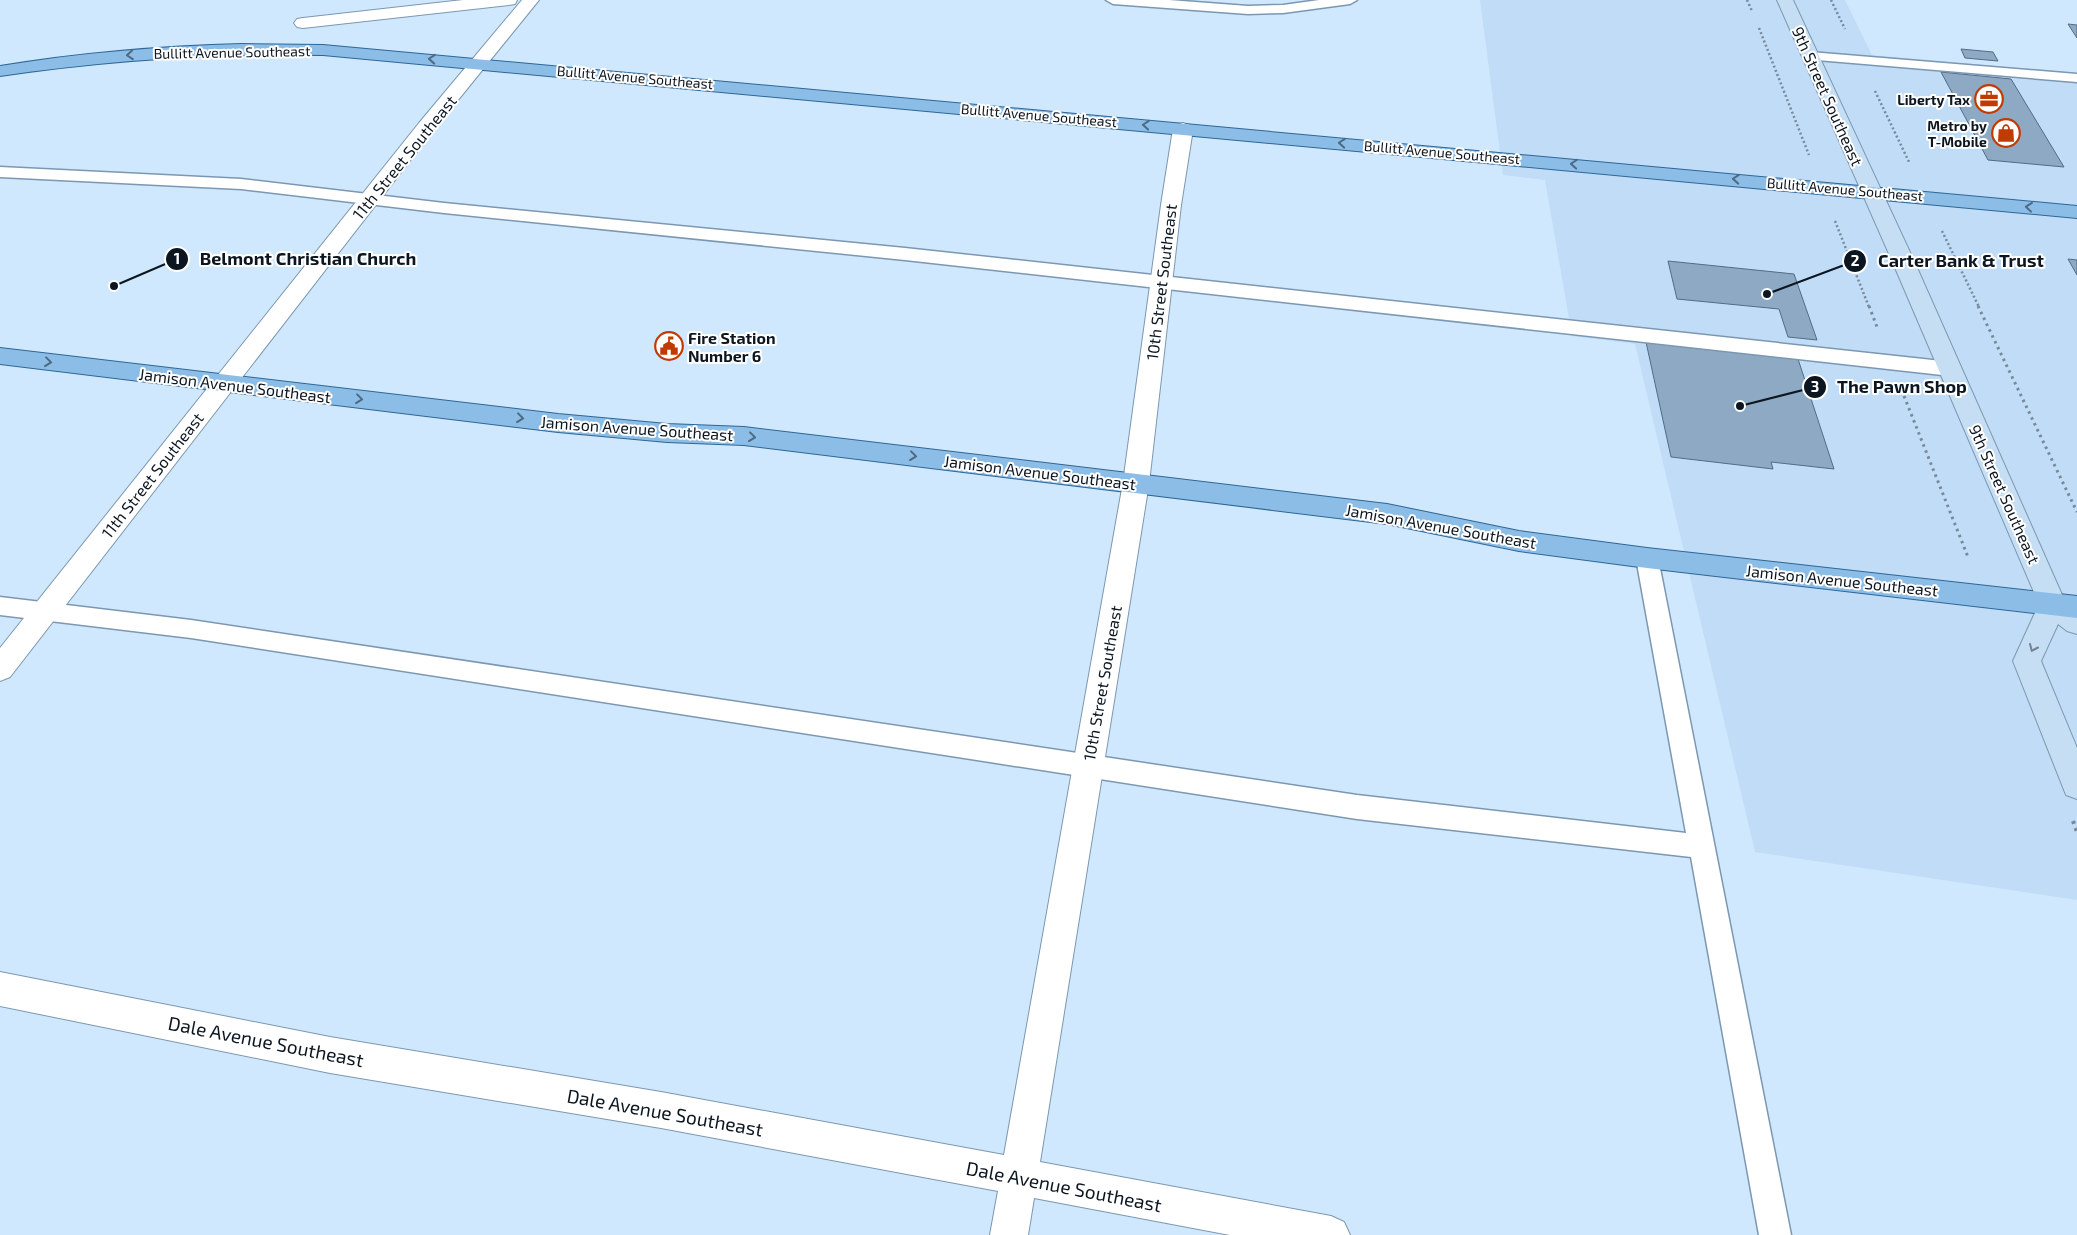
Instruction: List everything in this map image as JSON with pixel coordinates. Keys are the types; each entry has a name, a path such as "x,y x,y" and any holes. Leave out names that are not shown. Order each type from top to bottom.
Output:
{"main road":[{"name":"Bullitt Avenue Southeast","path":"0,72 96,58 182,51 264,48 323,50 480,62 2077,212"},
{"name":"Jamison Avenue Southeast","path":"0,356 558,423 668,433 744,436 1136,483 1387,514 1519,541 1647,558 2065,605"}],"street":[{"path":"303,23 509,0"},
{"name":"11th Street Southeast","path":"0,670 369,199 531,0"},
{"name":"9th Street Southeast","path":"1785,0 1951,369 2065,605 2077,623"},
{"name":"10th Street Southeast","path":"1009,1235 1136,483 1161,282 1183,129"},
{"path":"2065,605 2027,662 2077,785"},
{"name":"Dale Avenue Southeast","path":"0,989 330,1055 661,1110 1330,1235"}],"lane":[{"path":"1113,0 1248,10 1283,9 1350,0"},
{"path":"1810,56 2077,78"},
{"path":"0,172 241,184 1161,282 1951,369"},
{"path":"1647,558 1775,1235"},
{"path":"0,606 191,629 1357,806 1664,844 1701,846"}],"path":[{"path":"1747,0 1754,17"},
{"path":"1831,0 2077,512"},
{"path":"1758,26 1983,596"},
{"path":"2070,814 2077,832"}],"shaded area":[{"path":"1480,0 1845,0 1872,55 2077,73 2077,900 1755,852 1635,344 1572,336 1545,180 1503,175"}],"building":[{"path":"2068,24 2077,25 2077,38"},
{"path":"1961,49 1993,52 1998,61 1965,58"},
{"path":"1941,72 2011,79 2064,167 1988,160"},
{"path":"2068,259 2077,260 2077,275"},
{"path":"1668,261 1794,274 1817,340 1788,337 1779,309 1677,299"},
{"path":"1646,342 1798,359 1834,469 1771,462 1773,469 1671,457"}],"place":[{"name":"Liberty Tax","path":"1989,99"},
{"name":"Metro by T-Mobile","path":"2006,133"},
{"name":"Belmont Christian Church","path":"114,286"},
{"name":"Carter Bank & Trust","path":"1767,294"},
{"name":"Fire Station Number 6","path":"669,346"},
{"name":"The Pawn Shop","path":"1740,406"}]}
